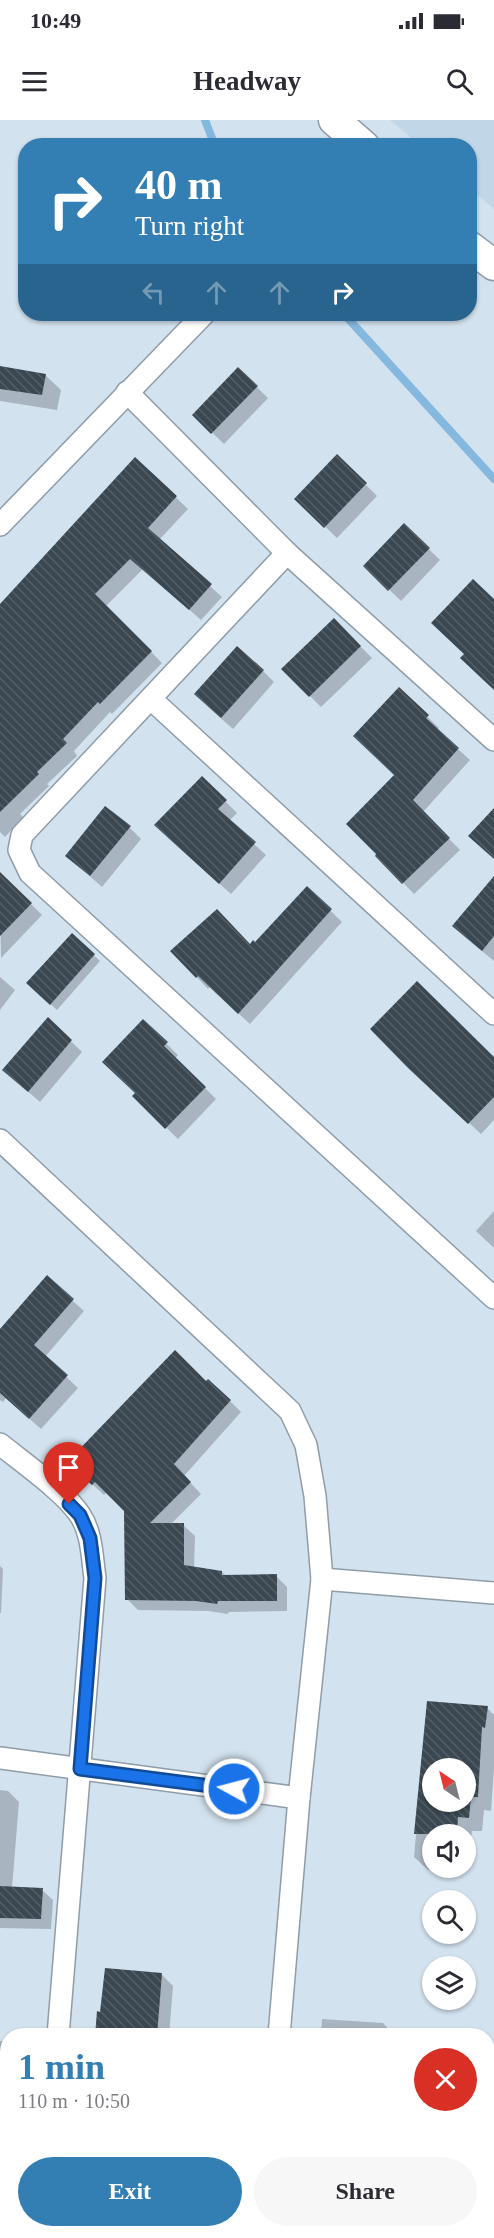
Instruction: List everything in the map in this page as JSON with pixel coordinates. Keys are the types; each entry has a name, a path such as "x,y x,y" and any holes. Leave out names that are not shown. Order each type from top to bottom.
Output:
{"street":[{"path":"334,120 355,138"},
{"path":"477,252 494,265"},
{"path":"0,525 197,321"},
{"path":"127,392 287,553 494,740"},
{"path":"287,553 22,835 19,850 30,873 494,1298"},
{"path":"151,699 494,1014"},
{"path":"0,1140 290,1411 306,1445 315,1496 322,1580 299,1798 280,2028"},
{"path":"0,1444 59,1493 80,1515 90,1538 95,1578 59,2028"},
{"path":"322,1580 494,1593"},
{"path":"0,1758 299,1798"}],"shaded area":[{"path":"390,120 494,120 494,209 477,194 477,138 412,138"}],"building":[{"path":"0,366 46,374 42,395 0,389"},
{"path":"238,367 258,386 211,434 192,415"},
{"path":"337,454 367,483 324,528 294,499"},
{"path":"135,457 177,496 148,528 212,584 189,610 130,559 95,594 152,651 63,739 67,743 0,812 0,604"},
{"path":"404,523 430,548 388,591 363,566"},
{"path":"473,579 494,599 494,690 460,658 464,654 431,623"},
{"path":"334,618 361,646 309,697 281,669"},
{"path":"237,646 264,670 221,718 194,694"},
{"path":"399,687 429,715 426,718 459,748 413,800 450,838 402,884 346,824 394,775 353,736"},
{"path":"202,776 227,800 218,809 256,842 219,884 154,825"},
{"path":"105,806 131,826 90,876 65,856"},
{"path":"494,808 494,859 468,836"},
{"path":"0,872 32,903 0,936"},
{"path":"494,876 494,936 482,951 452,926"},
{"path":"307,886 332,909 238,1014 198,976 196,978 170,951 217,909 250,944 253,940 255,942"},
{"path":"72,933 95,954 50,1005 26,983"},
{"path":"417,981 494,1057 494,1097 468,1124 370,1029"},
{"path":"48,1017 72,1040 28,1092 2,1070"},
{"path":"143,1019 168,1042 164,1046 206,1087 165,1129 132,1096 135,1093 102,1062"},
{"path":"47,1275 74,1299 34,1345 68,1375 29,1419 0,1393 0,1329"},
{"path":"175,1350 206,1381 208,1379 231,1400 174,1464 191,1482 150,1523 184,1523 184,1565 222,1571 222,1575 277,1574 277,1601 218,1601 217,1604 196,1601 125,1600 124,1511 95,1482 92,1485 67,1462"},
{"path":"427,1701 488,1706 485,1728 482,1727 478,1797 476,1797 476,1758 422,1758 422,1812 470,1812 469,1818 458,1817 458,1824 422,1824 422,1834 414,1834"},
{"path":"0,1886 43,1888 41,1919 0,1918"},
{"path":"105,1968 162,1973 158,2028 96,2028 97,2011 100,2012"}],"waterway":[{"path":"205,120 212,138"},
{"path":"350,321 494,479"}],"route":[{"path":"69,1504 80,1515 90,1538 95,1578 80,1769 234,1789"}]}
